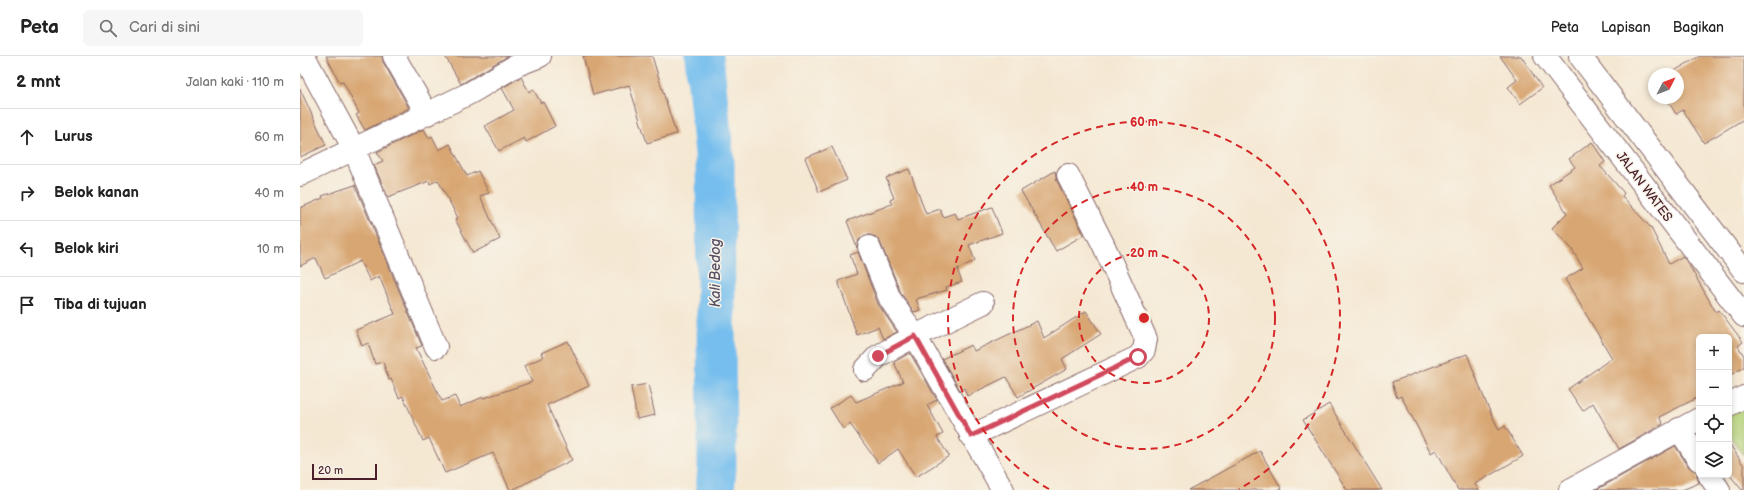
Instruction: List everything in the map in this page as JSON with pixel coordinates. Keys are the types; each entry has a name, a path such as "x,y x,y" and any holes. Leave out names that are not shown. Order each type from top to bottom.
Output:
{"street":[{"path":"304,56 354,149 436,347"},
{"path":"394,56 427,114"},
{"path":"300,175 470,93 517,65 540,56"},
{"name":"JALAN WATES","path":"1545,56 1744,316"},
{"name":"JALAN WATES","path":"1580,56 1744,271"},
{"path":"971,436 1138,357 1144,350 1146,339 1103,244 1068,176"},
{"path":"870,247 890,299 915,336 1003,490"},
{"path":"865,370 878,356 983,303"},
{"path":"1732,403 1744,397"},
{"path":"1570,490 1696,420"},
{"path":"1679,429 1696,455"},
{"path":"1711,478 1719,490"}],"green space":[{"path":"1744,405 1744,456 1732,439 1732,411"}],"building":[{"path":"326,56 382,56 383,62 409,108 365,130 356,115 359,113 343,82 340,83"},
{"path":"445,56 508,56 461,84"},
{"path":"583,56 652,56 676,134 647,143 629,85 593,95"},
{"path":"1500,56 1521,56 1542,88 1520,104 1508,87 1517,80"},
{"path":"1700,56 1744,56 1744,119 1704,143 1683,110 1676,114 1670,104 1684,104 1684,68 1679,68"},
{"path":"521,77 529,92 533,89 541,103 543,102 555,126 526,142 524,138 499,151 485,126 514,110 502,88"},
{"path":"300,89 326,145 300,157"},
{"path":"424,129 429,138 432,136 439,150 450,144 467,176 478,171 489,193 480,196 500,239 473,253 455,219 458,218 438,180 430,184 429,181 388,197 374,165 383,161 377,152"},
{"path":"1592,142 1605,162 1600,166 1624,193 1622,196 1651,228 1669,264 1683,256 1716,312 1719,310 1743,342 1738,346 1744,356 1744,367 1732,374 1732,334 1696,334 1696,398 1659,417 1663,424 1619,449 1593,403 1583,411 1568,389 1612,358 1565,279 1583,268 1571,248 1552,228 1567,213 1549,185 1575,167 1569,159"},
{"path":"832,147 847,180 819,192 805,158"},
{"path":"909,169 926,214 940,209 943,217 955,213 958,219 992,207 1002,233 969,245 975,261 957,269 962,282 946,287 947,290 916,299 920,310 914,312 901,293 880,242 876,237 865,235 859,240 857,248 847,221 892,204 890,200 894,198 886,178"},
{"path":"1055,171 1057,181 1084,235 1056,251 1021,191"},
{"path":"355,185 422,346 416,348 442,401 455,396 460,407 483,397 484,398 532,382 524,366 543,357 541,353 568,341 589,386 547,405 572,460 512,490 510,490 493,453 445,473 429,438 423,441 403,396 399,398 391,379 389,380 383,362 375,364 368,343 362,346 356,330 395,314 379,276 370,281 360,261 325,278 316,258 300,266 300,208 323,198 322,196"},
{"path":"858,252 878,304 897,332 883,339 878,327 857,335 838,281 857,274 850,255"},
{"path":"1086,311 1101,334 1062,359 1067,369 1018,397 1006,377 967,396 964,388 960,390 942,359 971,345 974,351 1037,321 1044,338"},
{"path":"910,353 937,400 927,405 943,434 937,437 949,456 916,477 898,449 878,463 850,424 843,429 830,408 851,395 856,402 903,382 894,362"},
{"path":"1467,354 1487,405 1499,430 1505,426 1523,456 1475,484 1479,490 1458,490 1436,450 1431,453 1401,396 1397,398 1392,382"},
{"path":"648,384 655,415 637,419 631,387"},
{"path":"1329,404 1382,490 1347,490 1303,420"},
{"path":"1675,446 1689,467 1696,471 1696,478 1698,478 1699,483 1682,490 1596,490"},
{"path":"1732,448 1744,466 1744,490 1742,490 1732,478"},
{"path":"1260,451 1282,490 1188,490"}],"waterway":[{"name":"Kali Bedog","path":"704,56 715,163 717,468 715,490"}],"route":[{"path":"878,356 915,336 971,436 1138,357"}]}
